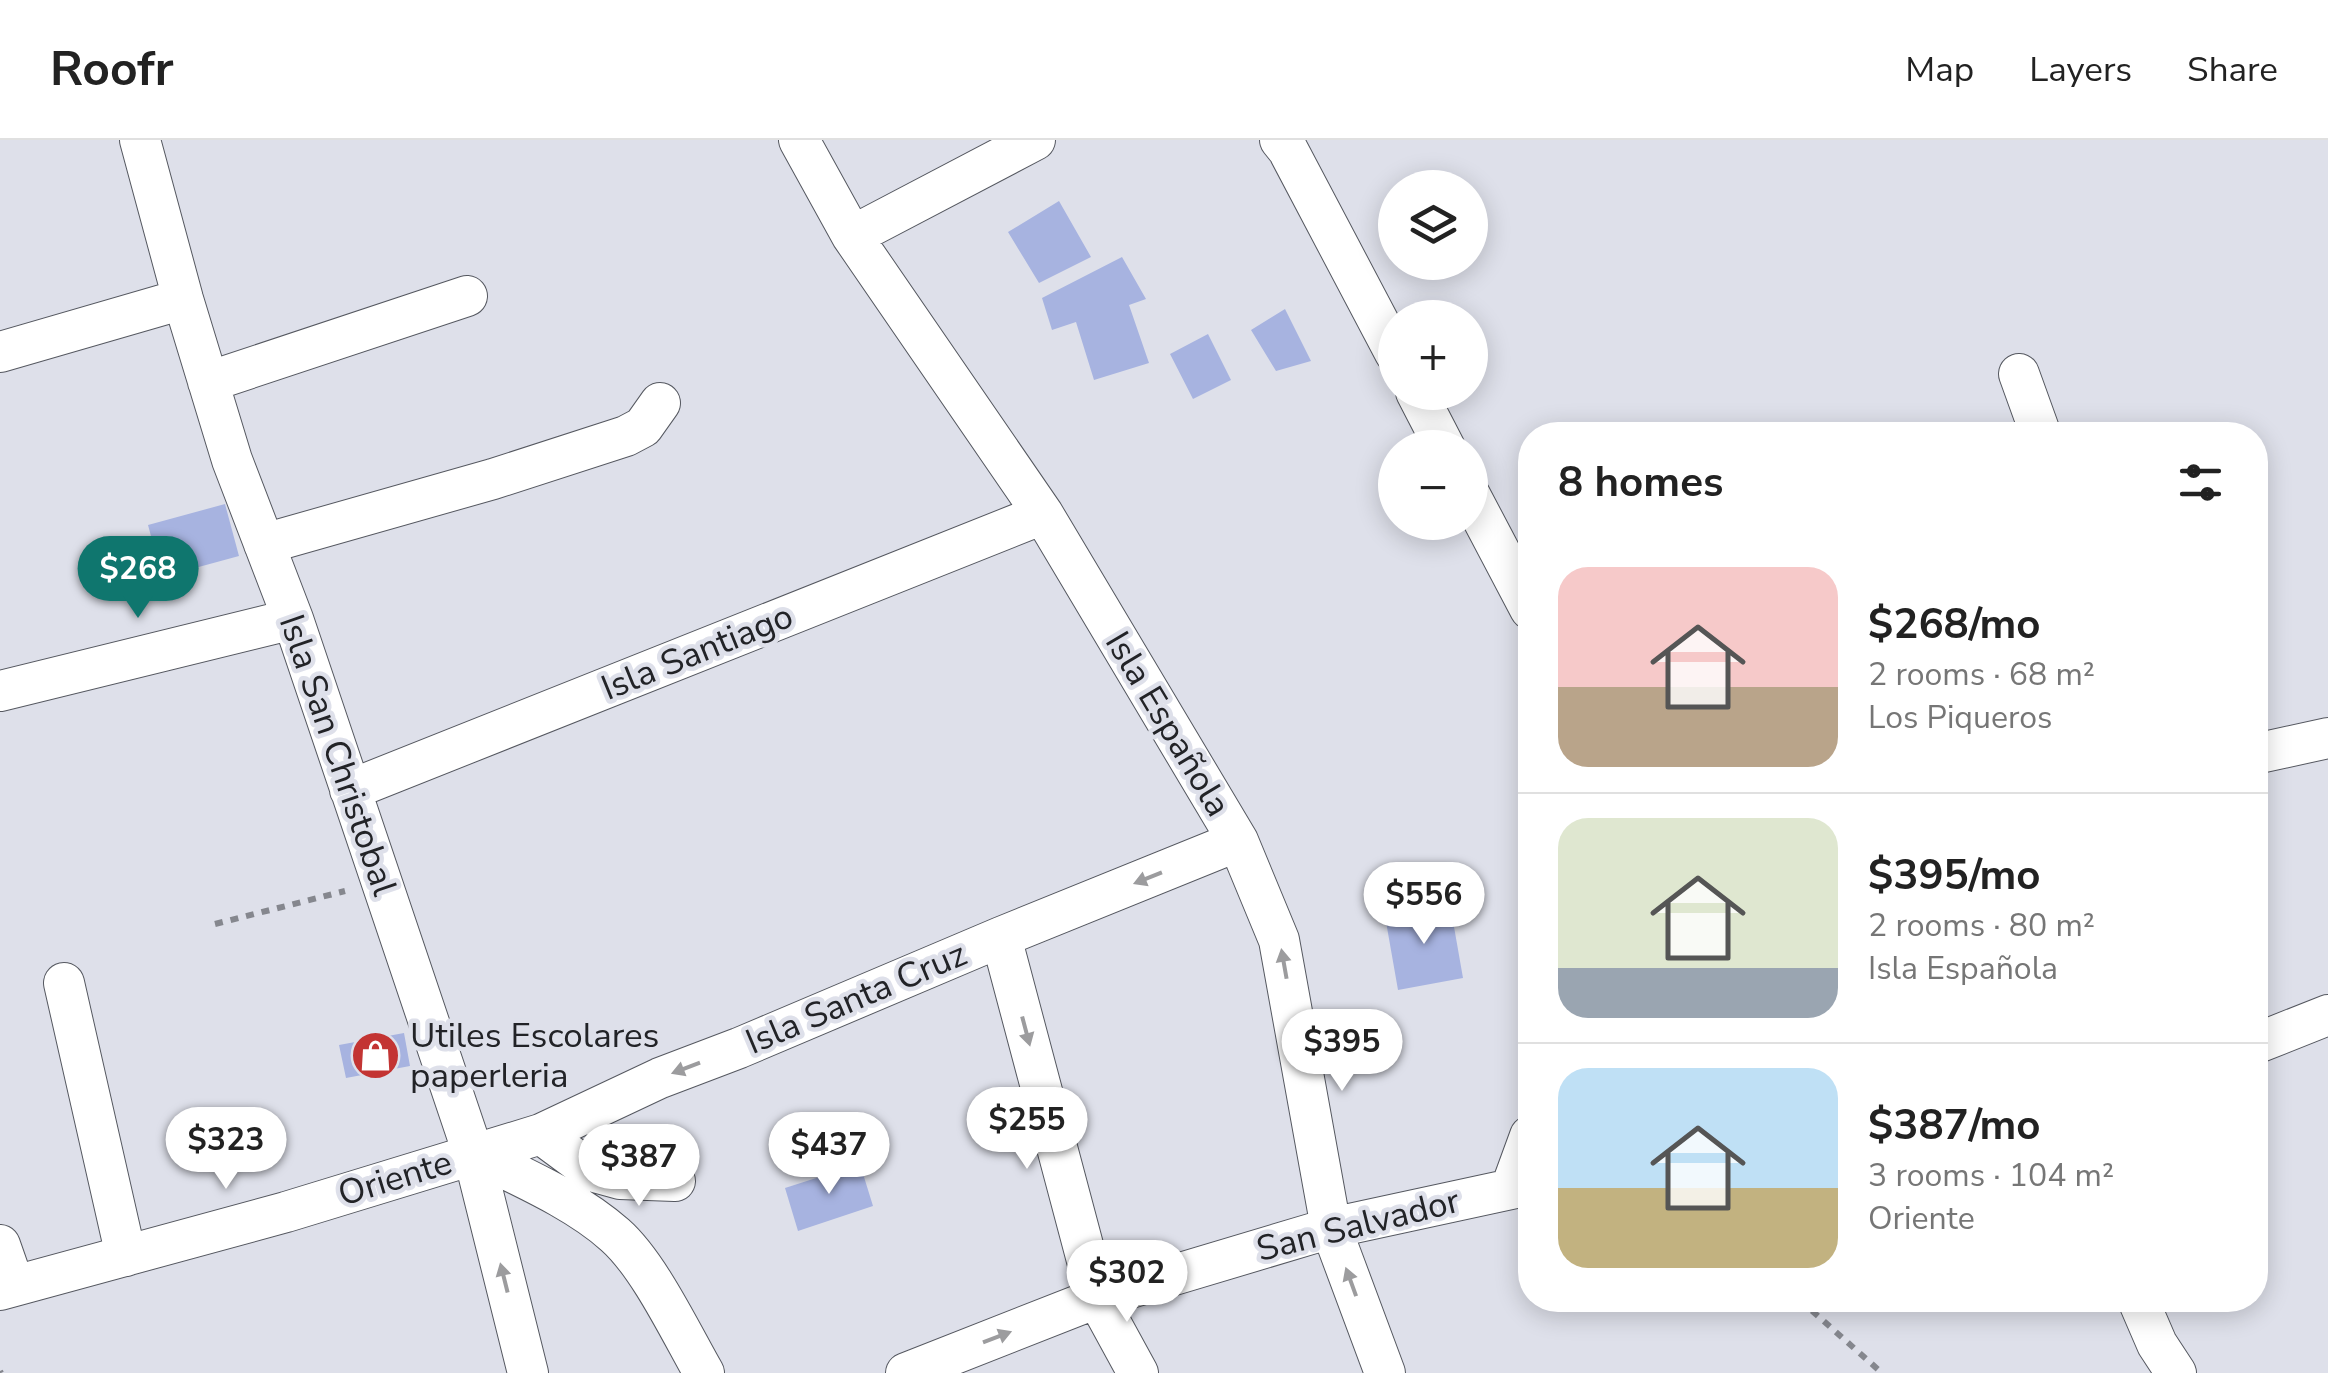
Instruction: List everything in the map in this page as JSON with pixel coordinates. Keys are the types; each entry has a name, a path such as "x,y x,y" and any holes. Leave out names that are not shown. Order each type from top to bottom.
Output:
{"street":[{"name":"Isla San Christobal","path":"140,140 232,460 293,619 472,1153 528,1373"},
{"name":"Isla Española","path":"799,140 852,236 1043,514 1238,841 1279,940 1331,1228 1385,1373"},
{"path":"852,236 1035,140"},
{"path":"1285,143 1378,321"},
{"path":"208,382 467,296"},
{"path":"0,352 183,299"},
{"path":"2019,374 2036,422"},
{"path":"264,544 494,479 626,436 642,426 660,403"},
{"name":"Isla Santiago","path":"350,790 1043,514"},
{"path":"1488,530 1518,586"},
{"path":"0,690 293,619"},
{"path":"2268,751 2328,738"},
{"name":"Isla Santa Cruz","path":"472,1153 540,1134 660,1078 1238,841"},
{"path":"1001,937 1097,1298 1138,1373"},
{"path":"64,983 126,1256"},
{"path":"2268,1036 2328,1015"},
{"path":"540,1134 591,1172 620,1179 675,1181"},
{"name":"Oriente","path":"7,1287 286,1212 472,1153 584,1211 618,1236 643,1268 704,1373"},
{"name":"San Salvador","path":"906,1373 1097,1298 1331,1228 1518,1186"},
{"path":"0,1245 7,1287"},
{"path":"2143,1312 2176,1373"}],"path":[{"path":"216,924 381,881"},
{"path":"1813,1312 1882,1373"}],"building":[{"path":"1059,201 1091,257 1039,283 1008,232"},
{"path":"1122,257 1146,299 1129,305 1149,363 1094,380 1076,322 1052,330 1042,298"},
{"path":"1285,309 1311,361 1276,371 1251,330"},
{"path":"1208,334 1231,380 1193,399 1170,354"},
{"path":"225,504 239,556 162,577 148,525"},
{"path":"1450,904 1463,978 1398,990 1385,916"},
{"name":"Utiles Escolares paperleria","path":"404,1033 410,1066 346,1078 339,1045"},
{"path":"860,1164 873,1206 798,1231 785,1188"}],"place":[{"name":"Utiles Escolares paperleria","path":"375,1055"}]}
